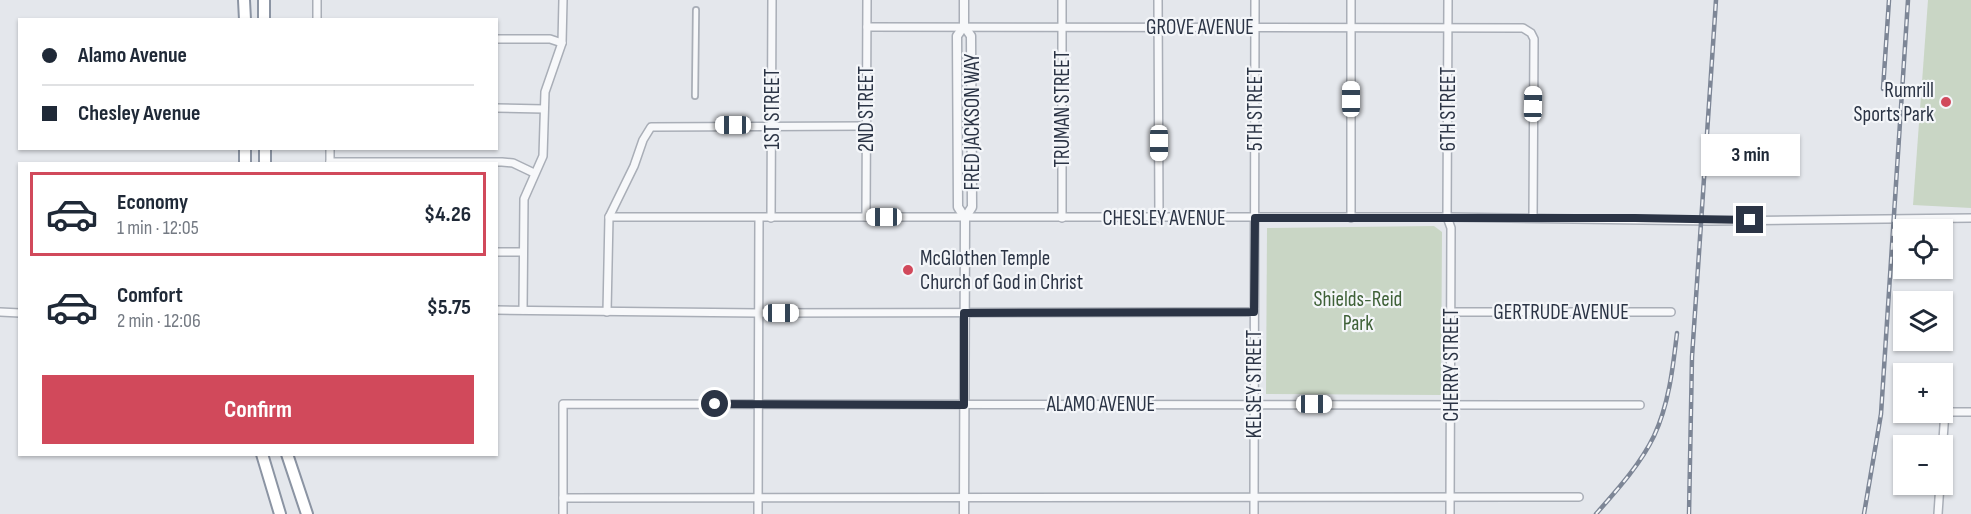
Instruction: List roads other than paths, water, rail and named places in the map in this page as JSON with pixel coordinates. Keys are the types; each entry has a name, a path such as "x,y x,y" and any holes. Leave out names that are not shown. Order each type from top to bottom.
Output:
{"highway":[{"path":"244,0 245,18"},
{"path":"264,0 264,18"},
{"path":"263,456 280,514"},
{"path":"288,456 307,514"}],"street":[{"path":"317,0 317,18"},
{"path":"523,310 524,199 543,156 544,109 548,84 562,43 563,0"},
{"name":"1ST STREET","path":"771,218 772,0"},
{"name":"2ND STREET","path":"866,217 867,0"},
{"name":"FRED JACKSON WAY","path":"964,0 964,26 957,36 958,207 965,218"},
{"name":"TRUMAN STREET","path":"1062,0 1062,218"},
{"path":"1158,0 1159,218"},
{"name":"5TH STREET","path":"1255,0 1255,218"},
{"path":"1351,0 1351,218"},
{"name":"6TH STREET","path":"1448,0 1448,217"},
{"path":"695,96 696,10"},
{"name":"FRED JACKSON WAY","path":"964,26 972,36 972,207 965,218 964,514"},
{"name":"GROVE AVENUE","path":"867,27 1523,28 1531,33 1534,39 1533,218"},
{"path":"498,39 550,39 562,43"},
{"path":"498,108 544,109"},
{"path":"607,312 609,217 634,166 642,140 651,127 867,126"},
{"path":"498,162 513,163 534,173"},
{"name":"CHESLEY AVENUE","path":"609,217 1448,217 1710,220 1971,218"},
{"name":"CHERRY STREET","path":"1448,217 1451,312 1450,514"},
{"path":"758,514 759,218"},
{"name":"KELSEY STREET","path":"1254,514 1255,218"},
{"path":"498,252 523,252"},
{"path":"498,310 758,313 1254,312"},
{"path":"0,312 18,313"},
{"name":"GERTRUDE AVENUE","path":"1451,312 1671,312"},
{"name":"ALAMO AVENUE","path":"563,498 563,404 1640,405"},
{"path":"1943,435 1945,412 1971,412"},
{"path":"1938,514 1939,495"},
{"path":"563,514 563,498 1580,497"}],"railway":[{"path":"1689,514 1692,357 1716,0"},
{"path":"1883,89 1889,0"},
{"path":"1864,514 1881,414 1908,0"},
{"path":"1596,514 1635,467 1654,436 1667,398 1677,333"}],"place":[{"name":"Rumrill Sports Park","path":"1946,102"},
{"name":"McGlothen Temple Church of God in Christ","path":"908,270"}],"park label":[{"name":"Shields-Reid Park","path":"1358,311"}]}
